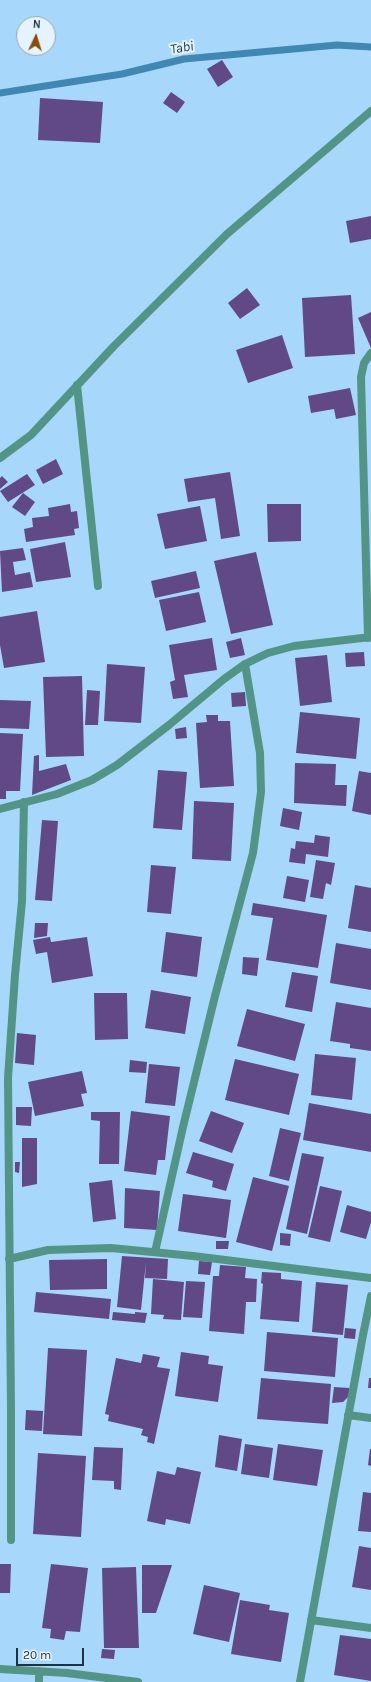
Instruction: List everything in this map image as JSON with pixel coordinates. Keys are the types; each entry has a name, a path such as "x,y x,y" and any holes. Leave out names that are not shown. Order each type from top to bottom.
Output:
{"street":[{"path":"0,458 31,435 114,346 227,234 371,111"},
{"path":"0,809 57,794 92,780 104,773 164,729 224,679 245,664 268,653 294,646 369,637 361,377 364,363 371,353"},
{"path":"77,385 98,586"},
{"path":"155,1252 214,996 253,853 261,792 260,753 245,664"},
{"path":"11,1540 12,1410 8,1078 22,901 24,802"},
{"path":"9,1258 48,1250 111,1248 371,1278"},
{"path":"300,1682 371,1296"},
{"path":"348,1415 371,1418"},
{"path":"311,1620 371,1628"},
{"path":"0,1669 39,1671 138,1682"},
{"path":"39,1671 39,1682"}],"building":[{"path":"222,60 233,77 218,87 207,69"},
{"path":"171,92 185,102 177,113 163,103"},
{"path":"40,98 103,102 100,143 38,140"},
{"path":"371,216 371,239 350,243 346,221"},
{"path":"247,288 260,305 240,319 228,303"},
{"path":"351,295 355,354 305,357 302,298"},
{"path":"371,312 371,348 358,318"},
{"path":"282,335 293,368 248,383 236,350"},
{"path":"350,388 356,415 336,419 334,409 311,413 308,396"},
{"path":"56,459 63,474 43,484 36,470"},
{"path":"230,472 240,536 221,539 215,498 188,502 184,479"},
{"path":"27,474 35,485 8,502 0,491"},
{"path":"2,476 8,482 0,489 0,478"},
{"path":"23,493 35,502 25,516 12,507"},
{"path":"70,504 71,512 77,511 79,528 74,529 75,535 26,542 24,529 33,527 32,518 49,516 48,508"},
{"path":"267,504 301,504 301,541 268,542"},
{"path":"200,506 207,541 165,549 157,514"},
{"path":"65,542 71,577 36,582 30,549"},
{"path":"23,548 26,560 13,562 15,575 30,572 33,587 2,592 0,551"},
{"path":"256,552 273,625 231,634 214,561"},
{"path":"196,571 200,588 155,598 151,581"},
{"path":"199,592 206,622 166,631 159,600"},
{"path":"37,611 45,662 4,668 0,645 0,617"},
{"path":"212,638 217,670 184,675 188,697 173,699 170,682 175,680 169,645"},
{"path":"241,638 245,655 230,658 226,642"},
{"path":"364,652 365,666 346,667 345,653"},
{"path":"327,655 332,702 300,706 295,658"},
{"path":"107,664 145,667 141,723 104,721"},
{"path":"82,676 84,756 46,757 43,677"},
{"path":"87,690 100,691 98,725 85,725"},
{"path":"245,692 246,706 232,707 231,693"},
{"path":"0,700 31,701 29,729 0,728"},
{"path":"300,712 360,718 356,759 296,753"},
{"path":"206,715 218,715 218,721 230,721 234,786 200,788 196,723 207,722"},
{"path":"186,727 187,738 176,739 175,729"},
{"path":"0,733 23,734 20,791 6,791 6,799 0,799"},
{"path":"39,755 39,771 66,764 71,780 32,795 34,756"},
{"path":"295,763 336,764 335,785 347,785 346,806 294,803"},
{"path":"158,770 187,772 182,830 153,828"},
{"path":"359,771 371,773 371,815 352,811"},
{"path":"194,801 234,803 231,861 192,859"},
{"path":"283,808 302,812 299,830 280,826"},
{"path":"42,820 58,821 52,901 35,900"},
{"path":"315,835 330,837 328,857 306,854 305,864 289,862 291,848 295,849 296,841 314,843"},
{"path":"316,860 335,863 331,885 326,883 323,899 310,897"},
{"path":"151,865 176,867 171,914 147,912"},
{"path":"287,876 309,880 305,902 283,898"},
{"path":"355,885 371,888 371,932 348,928"},
{"path":"253,903 327,915 318,968 266,960 273,918 251,915"},
{"path":"35,923 48,923 47,936 34,938"},
{"path":"166,932 202,937 197,977 161,972"},
{"path":"50,937 51,942 87,937 93,976 52,983 47,952 36,954 33,940"},
{"path":"336,943 371,949 371,990 330,983"},
{"path":"243,957 259,958 257,976 242,974"},
{"path":"292,972 318,976 312,1012 285,1007"},
{"path":"151,990 191,997 185,1034 145,1028"},
{"path":"94,993 127,993 128,1039 95,1040"},
{"path":"336,1002 371,1008 371,1051 350,1048 350,1044 330,1041"},
{"path":"247,1009 305,1024 295,1061 237,1046"},
{"path":"17,1033 36,1035 34,1065 15,1063"},
{"path":"315,1054 356,1058 352,1100 311,1095"},
{"path":"235,1059 299,1074 289,1115 225,1100"},
{"path":"130,1060 147,1062 146,1073 129,1072"},
{"path":"149,1064 180,1067 175,1106 145,1103"},
{"path":"82,1071 87,1093 81,1094 84,1106 35,1116 28,1082"},
{"path":"309,1103 371,1114 371,1152 303,1140"},
{"path":"16,1107 32,1107 31,1126 16,1125"},
{"path":"131,1111 170,1116 165,1160 158,1160 156,1175 124,1171"},
{"path":"211,1111 244,1123 232,1153 199,1141"},
{"path":"91,1112 120,1112 119,1164 99,1164 100,1121 91,1120"},
{"path":"280,1128 301,1133 289,1181 269,1176"},
{"path":"22,1138 37,1138 37,1184 22,1187"},
{"path":"193,1152 234,1164 226,1191 212,1187 213,1181 186,1173"},
{"path":"302,1153 324,1157 307,1234 286,1229"},
{"path":"15,1162 20,1162 19,1173 15,1172"},
{"path":"253,1177 289,1186 272,1251 236,1242"},
{"path":"112,1180 116,1219 93,1222 89,1183"},
{"path":"320,1186 342,1191 330,1242 308,1237"},
{"path":"125,1188 160,1191 157,1230 124,1228"},
{"path":"183,1194 231,1200 226,1238 178,1231"},
{"path":"347,1205 371,1212 371,1222 366,1239 340,1232"},
{"path":"280,1233 291,1234 290,1246 280,1245"},
{"path":"216,1241 229,1241 228,1249 216,1249"},
{"path":"122,1256 168,1259 167,1279 145,1278 146,1262 141,1310 117,1307"},
{"path":"107,1259 107,1289 50,1290 49,1260"},
{"path":"199,1261 212,1262 210,1275 198,1274"},
{"path":"220,1265 246,1267 245,1278 257,1279 256,1302 246,1302 244,1334 209,1331 213,1276 219,1276"},
{"path":"262,1272 281,1273 281,1279 302,1281 299,1322 260,1319 263,1284 261,1283"},
{"path":"153,1279 184,1282 181,1320 163,1319 164,1315 151,1314"},
{"path":"186,1281 205,1282 202,1318 183,1317"},
{"path":"316,1282 348,1285 343,1335 312,1332"},
{"path":"36,1292 111,1299 109,1319 34,1312"},
{"path":"113,1312 135,1314 135,1312 147,1313 145,1323 112,1320"},
{"path":"345,1328 356,1329 355,1339 344,1338"},
{"path":"267,1332 338,1338 335,1377 264,1371"},
{"path":"48,1348 87,1350 82,1436 43,1434"},
{"path":"181,1352 209,1356 208,1364 223,1366 218,1402 175,1396"},
{"path":"143,1354 160,1357 157,1367 170,1369 154,1444 147,1442 148,1437 141,1435 143,1429 108,1421 109,1415 105,1414 116,1358 141,1363"},
{"path":"261,1378 331,1384 328,1424 257,1419"},
{"path":"369,1378 371,1378 371,1388 368,1388"},
{"path":"334,1387 349,1388 349,1396 343,1402 332,1403"},
{"path":"26,1410 43,1411 42,1431 25,1430"},
{"path":"219,1435 242,1439 237,1471 215,1467"},
{"path":"245,1444 273,1448 269,1478 241,1474"},
{"path":"278,1444 323,1450 317,1486 273,1480"},
{"path":"94,1447 123,1448 121,1490 114,1489 114,1481 92,1480"},
{"path":"371,1449 371,1466 368,1465"},
{"path":"38,1453 86,1456 81,1537 33,1534"},
{"path":"177,1467 201,1472 190,1524 166,1519 165,1525 147,1521 157,1471 175,1475"},
{"path":"363,1492 371,1493 371,1532 358,1531"},
{"path":"359,1546 371,1548 371,1590 352,1587"},
{"path":"0,1564 11,1564 10,1593 0,1593"},
{"path":"51,1564 88,1568 80,1632 66,1631 64,1640 50,1638 51,1629 42,1628"},
{"path":"142,1565 172,1565 156,1613 142,1613"},
{"path":"136,1567 139,1648 104,1648 102,1568"},
{"path":"204,1585 240,1593 229,1642 193,1634"},
{"path":"240,1600 270,1605 269,1610 289,1613 281,1662 231,1654"},
{"path":"340,1635 371,1639 371,1681 334,1675"},
{"path":"102,1649 115,1650 114,1659 101,1658"}],"waterway":[{"name":"Tabi","path":"0,93 122,74 184,59 337,45 371,47"}]}
